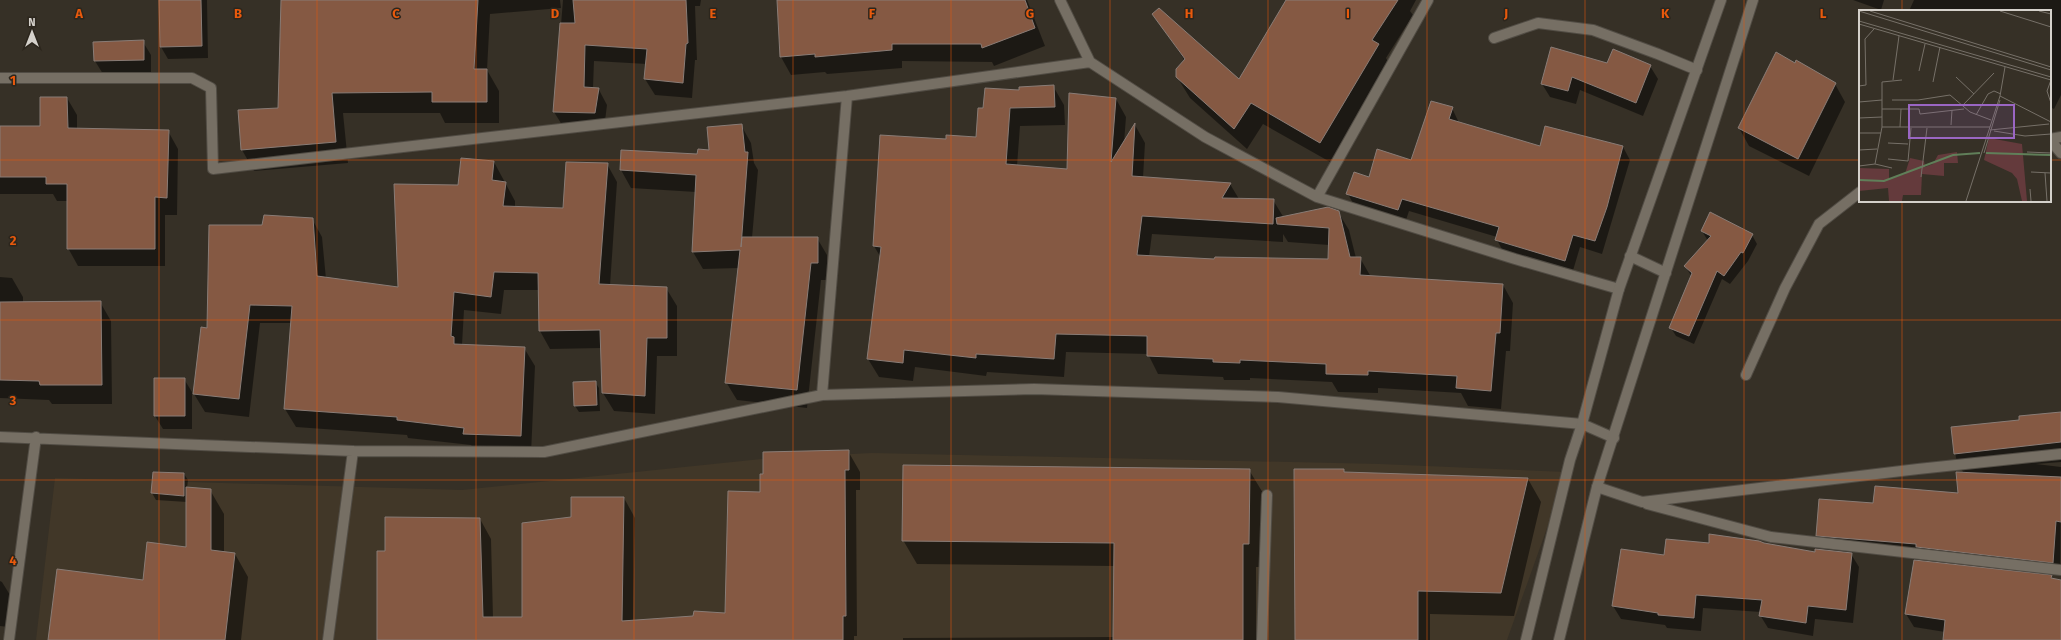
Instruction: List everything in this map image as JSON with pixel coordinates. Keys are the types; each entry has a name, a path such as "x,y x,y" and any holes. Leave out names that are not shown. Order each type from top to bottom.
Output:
{"street":[{"path":"1317,197 1428,0"},
{"path":"1526,640 1570,460 1582,424 1619,289 1721,0"},
{"path":"1559,640 1597,487 1614,438 1751,0"},
{"path":"1063,1 1090,62 1204,137 1317,197 1515,259 1619,289"},
{"path":"1494,38 1538,23 1593,30 1696,70"},
{"path":"0,78 192,78 211,88 213,170 847,96 1090,62"},
{"path":"822,395 847,96"},
{"path":"2051,140 2061,137"},
{"path":"2051,141 2061,153"},
{"path":"1746,376 1785,288 1819,224 1859,193"},
{"path":"1630,256 1666,273"},
{"path":"0,436 352,451 544,452 822,395 1034,389 1278,397 1582,424 1614,438"},
{"path":"9,640 36,437"},
{"path":"328,640 352,451"},
{"path":"1642,502 1910,470 2061,454"},
{"path":"1597,487 1642,502 1771,537 2061,570"},
{"path":"1262,640 1267,495"}],"shaded area":[{"path":"872,453 1380,464 1567,472 1507,640 36,640 55,478 462,490 771,458"}],"building":[{"path":"159,0 201,0 202,46 160,47"},
{"path":"281,0 478,0 474,69 487,69 487,102 432,102 432,92 332,93 336,142 241,150 238,110 278,108"},
{"path":"573,0 686,0 688,43 686,44 683,83 644,79 647,49 585,45 584,87 599,88 595,113 553,112 560,23 575,23"},
{"path":"777,0 1025,0 1035,28 982,48 981,44 892,44 892,50 815,57 815,54 780,57"},
{"path":"1286,0 1398,0 1372,40 1379,44 1320,143 1251,103 1234,129 1176,77 1176,69 1185,59 1152,14 1159,8 1239,79"},
{"path":"144,40 144,60 94,61 93,42"},
{"path":"1551,47 1607,63 1613,49 1651,65 1636,103 1572,77 1568,91 1541,84"},
{"path":"1776,52 1795,63 1796,60 1836,83 1798,159 1738,128"},
{"path":"1054,85 1055,107 1010,108 1006,164 1067,169 1069,93 1116,98 1111,162 1135,123 1132,176 1231,183 1222,198 1274,199 1273,224 1142,216 1137,255 1214,259 1215,257 1328,259 1329,228 1277,224 1276,218 1328,207 1339,211 1350,257 1361,257 1360,275 1503,284 1500,333 1496,333 1491,391 1456,388 1457,376 1368,371 1368,375 1326,374 1326,364 1240,360 1240,363 1213,362 1213,359 1147,356 1147,336 1056,334 1054,359 976,354 976,358 904,350 903,363 867,359 881,247 873,246 880,135 946,139 946,135 976,137 978,108 983,108 985,88 1019,90 1019,87"},
{"path":"40,97 67,97 68,128 169,130 167,198 155,197 155,249 67,249 67,184 46,184 46,177 0,177 0,126 40,126"},
{"path":"1431,101 1453,107 1449,119 1540,146 1545,126 1623,146 1607,207 1595,241 1573,235 1565,261 1495,240 1499,227 1402,199 1398,210 1346,194 1354,172 1369,177 1377,149 1411,160"},
{"path":"742,124 745,152 748,152 741,247 742,237 818,237 818,263 811,263 797,390 725,383 740,250 692,252 696,175 620,170 621,150 697,154 698,149 709,150 707,127"},
{"path":"461,158 494,161 492,180 506,182 503,206 563,208 566,162 608,163 599,284 667,287 667,338 647,338 645,396 602,393 600,330 539,331 538,273 494,272 491,297 454,292 451,336 454,337 454,344 525,347 521,436 463,434 464,428 397,420 397,417 284,409 292,306 250,305 239,399 193,394 201,327 207,328 209,225 262,225 264,215 313,218 317,276 398,287 394,184 458,185"},
{"path":"1710,212 1753,234 1743,253 1741,252 1724,276 1717,271 1689,336 1669,328 1692,273 1684,266 1711,236 1701,231"},
{"path":"101,301 102,385 40,385 39,381 0,380 0,302"},
{"path":"154,378 185,378 185,416 154,416"},
{"path":"596,381 597,405 574,406 573,382"},
{"path":"2061,412 2061,442 1954,454 1951,427 2019,420 2019,416"},
{"path":"849,450 849,470 845,470 846,616 843,616 843,640 377,640 377,551 385,551 385,517 480,518 483,617 522,617 522,523 571,517 571,497 624,497 622,621 693,616 694,611 725,613 728,491 760,492 760,474 763,474 763,452"},
{"path":"903,465 1250,469 1249,544 1243,544 1243,640 1113,640 1114,543 902,541"},
{"path":"1294,469 1344,469 1344,472 1528,478 1501,593 1418,591 1418,640 1295,640"},
{"path":"153,472 184,473 184,496 151,493"},
{"path":"1956,472 2061,477 2061,522 2056,521 2053,563 1916,547 1916,544 1816,536 1819,499 1873,503 1875,486 1958,493"},
{"path":"186,487 211,489 211,550 235,553 225,640 48,640 57,569 143,580 147,542 186,547"},
{"path":"1709,534 1759,541 1815,552 1815,549 1852,553 1846,610 1808,606 1806,623 1759,616 1762,600 1696,595 1694,618 1658,615 1658,613 1612,606 1621,549 1664,555 1666,539 1709,543"},
{"path":"1914,560 2052,575 2051,578 2061,580 2061,640 1943,640 1945,620 1905,614"}]}
